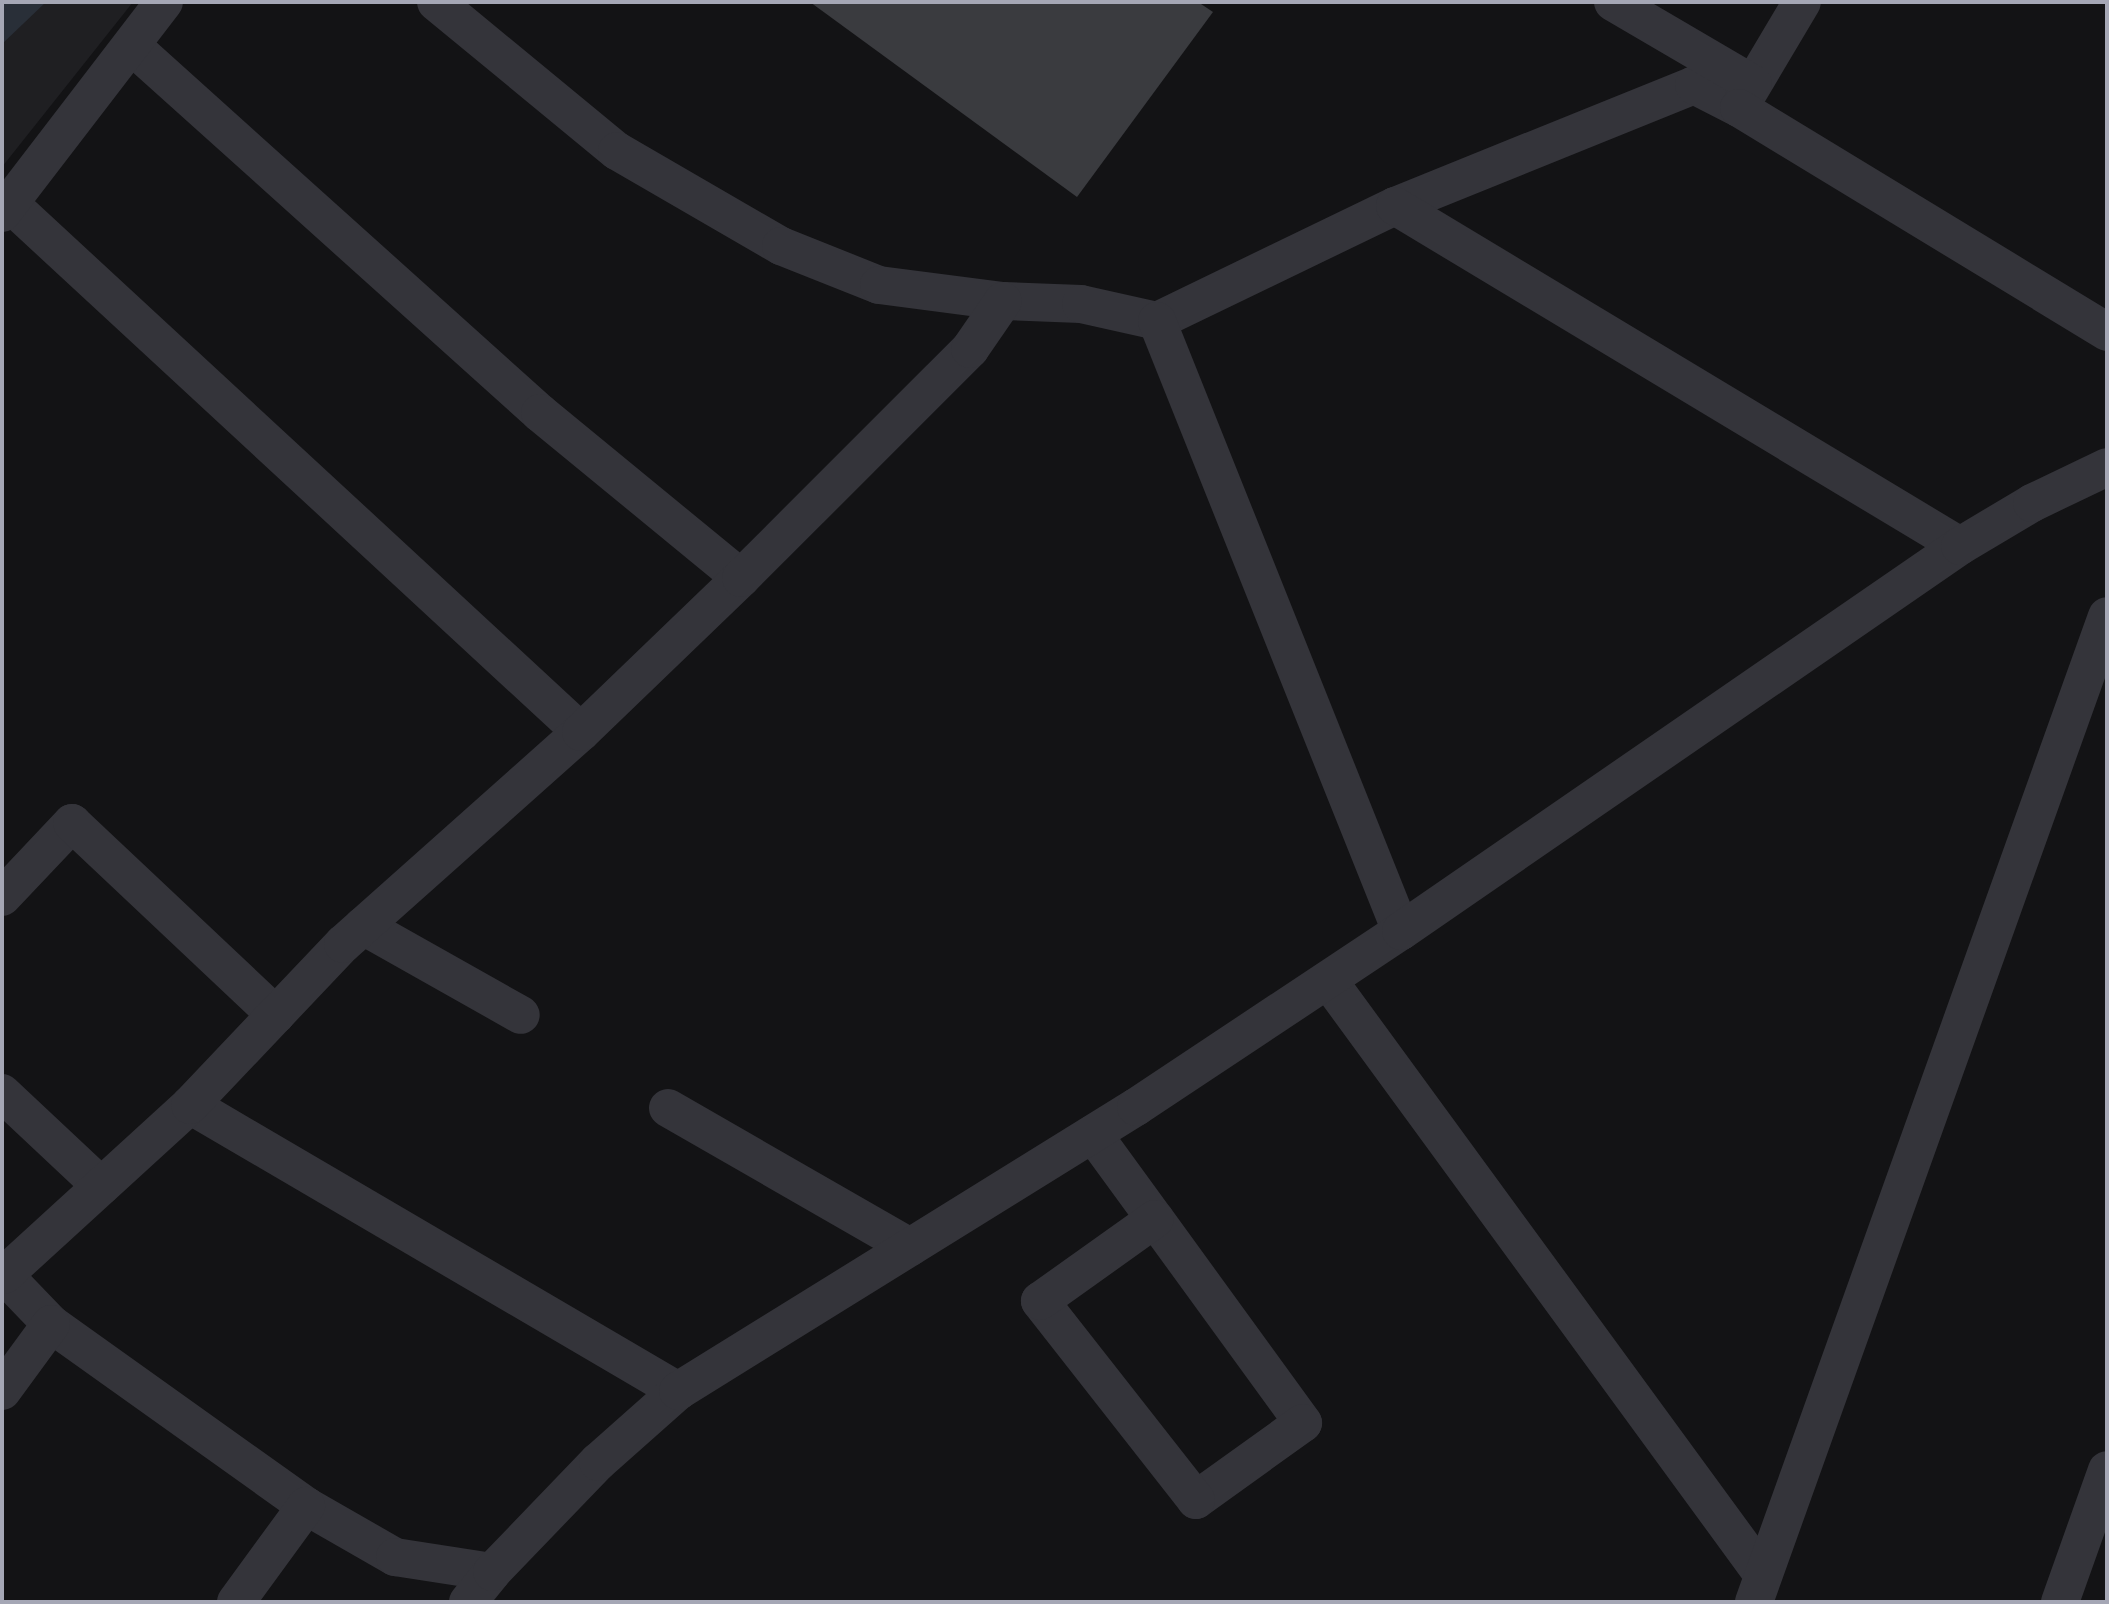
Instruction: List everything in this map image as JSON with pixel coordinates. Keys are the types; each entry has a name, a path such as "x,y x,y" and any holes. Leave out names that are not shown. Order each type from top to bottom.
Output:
{"street":[{"path":"164,2 5,208 581,732"},
{"path":"436,2 617,150 780,246 879,285 1003,301 1081,304 1157,321 1395,206 1694,85 1746,96"},
{"path":"1614,2 1746,96 2107,332"},
{"path":"1746,96 1802,2"},
{"path":"132,46 540,413 741,578"},
{"path":"1395,206 1959,546"},
{"path":"1003,301 970,349 741,578 581,732 363,926 190,1105 3,1274 51,1324 306,1506 395,1557 475,1594 598,1462 677,1391 1093,1134 1328,980 1959,546 2032,503 2107,467"},
{"path":"1157,321 1401,931"},
{"path":"1758,1589 2107,616"},
{"path":"2,897 72,822 276,1015"},
{"path":"363,926 521,1015"},
{"path":"1328,980 1758,1589"},
{"path":"2,1094 101,1186"},
{"path":"190,1105 677,1391"},
{"path":"668,1108 910,1247"},
{"path":"1093,1134 1303,1423 1196,1500 1040,1301 1154,1219"},
{"path":"2,1391 51,1324"},
{"path":"2060,1602 2105,1483"},
{"path":"236,1602 306,1506"}],"shaded area":[{"path":"2,2 133,2 2,167"},
{"path":"2,2 46,2 2,44"}],"building":[{"path":"810,2 1198,2 1213,12 1077,197"}]}
